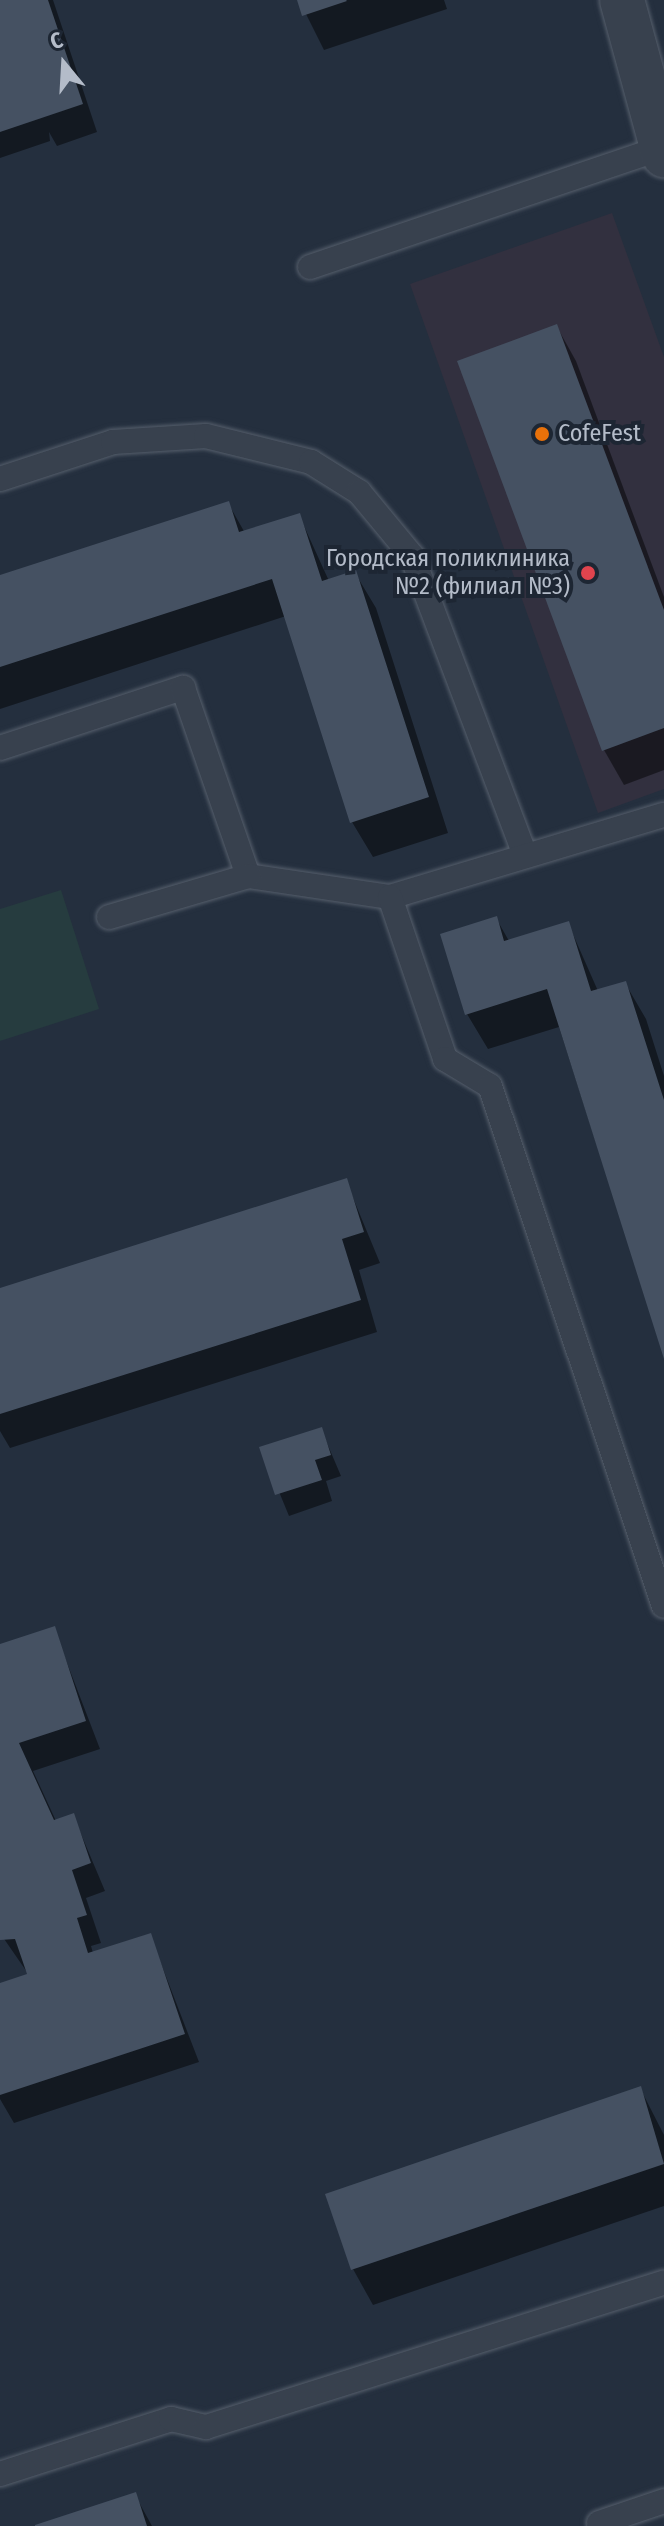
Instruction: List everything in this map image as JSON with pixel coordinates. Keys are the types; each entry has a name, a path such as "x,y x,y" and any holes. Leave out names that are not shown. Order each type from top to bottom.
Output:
{"street":[{"path":"622,0 663,152"}],"lane":[{"path":"310,267 663,152"},
{"path":"0,479 113,442 206,436 311,462 359,492 412,556 525,855"},
{"path":"0,748 183,688 248,876"},
{"path":"109,917 248,876 390,897 664,815"},
{"path":"390,897 445,1059 490,1086 664,1606"},
{"path":"0,2474 171,2419 206,2427 664,2283"},
{"path":"599,2523 664,2501"}],"shaded area":[{"name":"Городская поликлиника №2 (филиал №3)","path":"612,213 664,357 664,789 598,813 410,284"}],"green space":[{"path":"61,890 99,1009 0,1041 0,909"}],"building":[{"path":"0,0 48,0 83,104 0,132"},
{"path":"297,0 346,0 347,1 302,16"},
{"path":"557,324 664,610 664,728 602,751 457,361"},
{"path":"229,501 239,532 300,513 322,581 356,570 429,797 350,823 272,579 0,667 0,575"},
{"path":"497,916 504,941 569,921 591,991 626,981 664,1100 664,1359 547,989 465,1015 440,934"},
{"path":"347,1178 364,1232 342,1239 361,1300 0,1414 0,1288"},
{"path":"322,1427 331,1455 315,1460 322,1480 275,1495 259,1447"},
{"path":"55,1626 86,1721 19,1743 54,1820 74,1813 91,1863 72,1870 87,1915 77,1918 88,1953 151,1933 185,2034 0,2095 0,1983 27,1974 15,1939 0,1940 0,1644"},
{"path":"641,2086 664,2164 351,2270 325,2194"},
{"path":"136,2492 147,2526 35,2526 35,2525"}],"place":[{"name":"CofeFest","path":"542,434"},
{"name":"Городская поликлиника №2 (филиал №3)","path":"588,573"}]}
